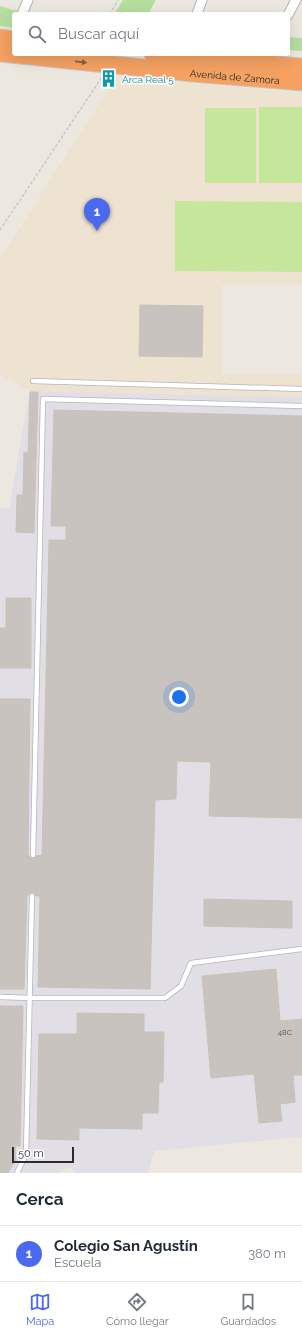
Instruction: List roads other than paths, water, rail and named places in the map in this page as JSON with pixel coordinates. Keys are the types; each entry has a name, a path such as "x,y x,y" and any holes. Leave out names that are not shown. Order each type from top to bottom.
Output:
{"highway":[{"path":"0,38 12,40"},
{"name":"Avenida de Zamora","path":"0,53 12,54"},
{"name":"Avenida de Zamora","path":"30,56 302,82"},
{"name":"Avenida de Zamora","path":"176,56 302,67"}],"street":[{"path":"23,12 28,0"},
{"path":"198,12 202,0"},
{"path":"290,12 296,0"},
{"path":"223,60 263,58 302,60"}],"lane":[{"path":"33,381 302,389"},
{"path":"33,855 43,399 302,406"},
{"path":"17,1173 26,1154 32,896"},
{"path":"0,997 165,998 181,986 191,963 302,949"}],"place":[{"name":"Arca Real 5","path":"109,79"},
{"name":"Colegio San Agustín","path":"97,231"}]}
